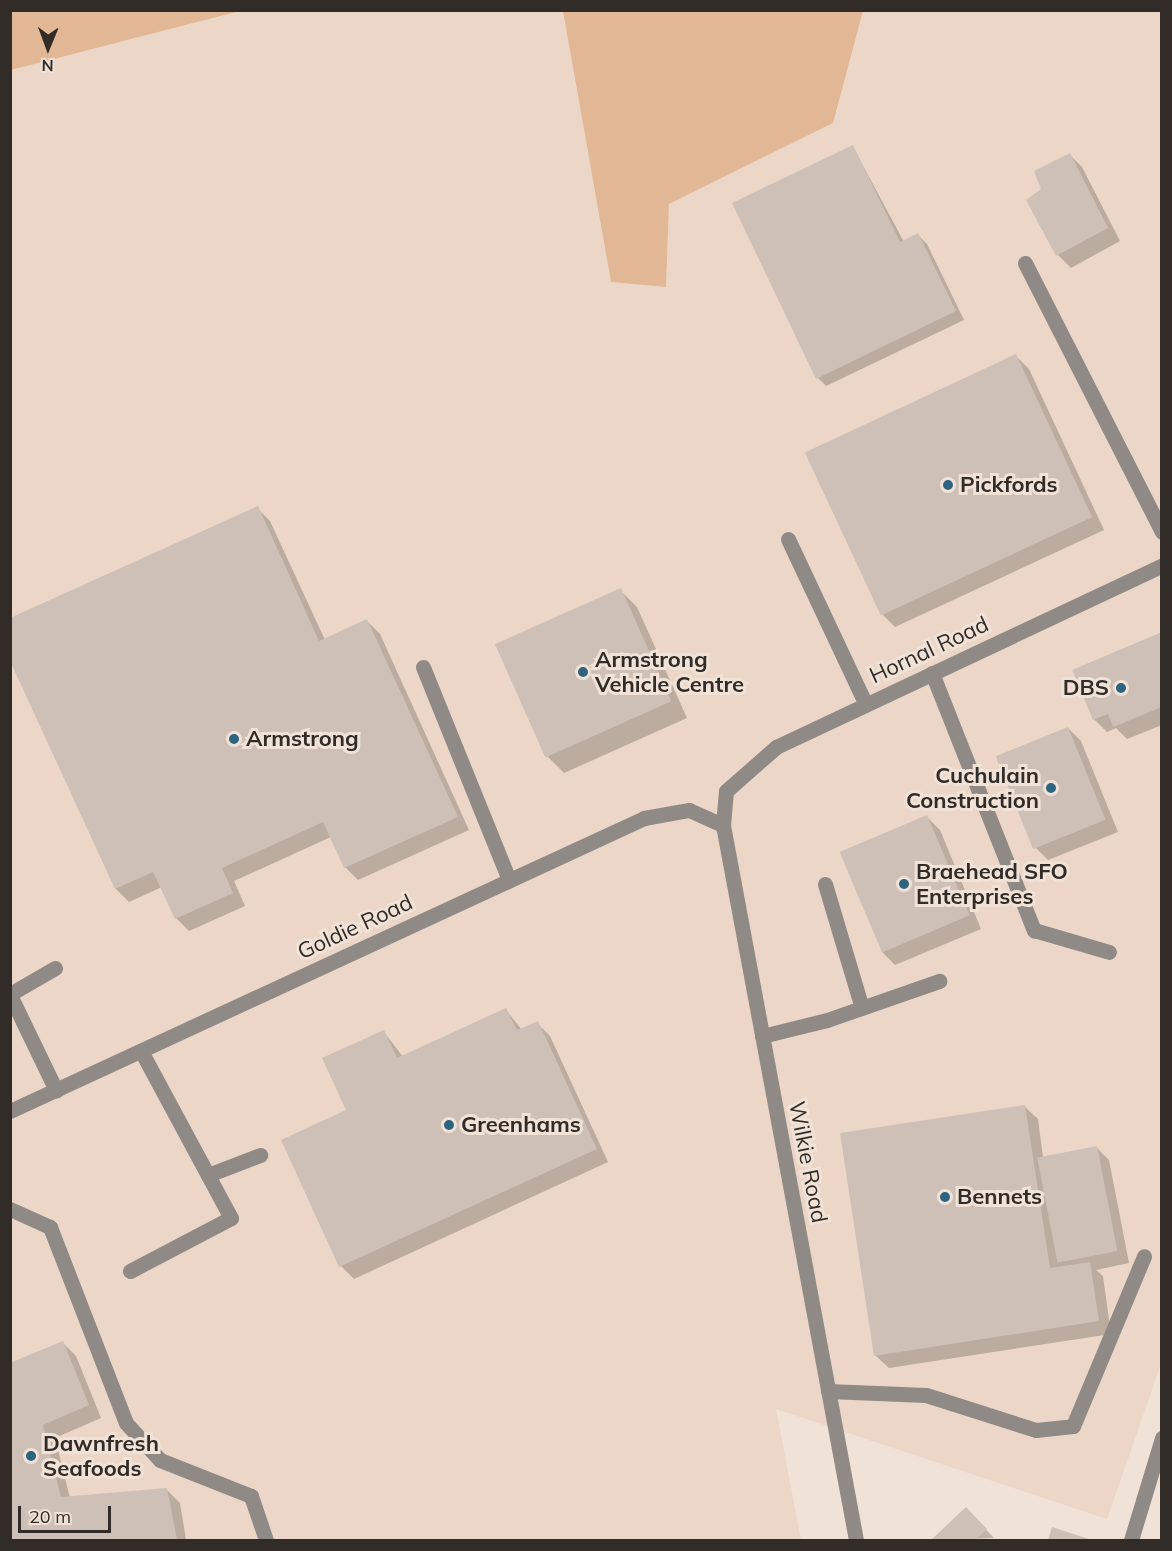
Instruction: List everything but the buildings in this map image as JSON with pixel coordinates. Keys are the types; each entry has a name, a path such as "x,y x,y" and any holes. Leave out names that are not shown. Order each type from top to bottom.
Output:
{"street":[{"path":"1025,263 1161,532"},
{"path":"788,539 866,705"},
{"name":"Hornal Road","path":"726,791 776,747 1161,565"},
{"path":"423,666 510,880"},
{"path":"932,673 1034,930 1109,952"},
{"name":"Wilkie Road","path":"726,791 723,825 856,1540"},
{"name":"Goldie Road","path":"10,1111 644,818 689,810 723,825"},
{"path":"825,884 862,1008"},
{"path":"55,968 11,995 56,1090"},
{"path":"762,1036 827,1020 939,981"},
{"path":"130,1270 231,1218 141,1051"},
{"path":"208,1175 260,1155"},
{"path":"10,1209 50,1227 126,1423 160,1460 251,1496 266,1540"},
{"path":"828,1391 927,1395 1036,1430 1072,1426 1144,1256"},
{"path":"1131,1540 1161,1438"}],"shaded area":[{"path":"11,10 240,10 240,11 11,70"},
{"path":"563,10 863,11 833,123 669,204 666,287 611,282"},
{"path":"240,11 563,11 611,282 666,287 669,204 833,123 863,11 1161,11 1162,1361 1107,1519 776,1409 801,1540 11,1540 11,70"}],"place":[{"name":"Pickfords","path":"948,485"},
{"name":"Armstrong Vehicle Centre","path":"583,672"},
{"name":"DBS","path":"1121,688"},
{"name":"Armstrong","path":"234,739"},
{"name":"Cuchulain Construction","path":"1051,788"},
{"name":"Braehead SFO Enterprises","path":"904,884"},
{"name":"Greenhams","path":"449,1125"},
{"name":"Bennets","path":"945,1197"},
{"name":"Dawnfresh Seafoods","path":"31,1456"}]}
